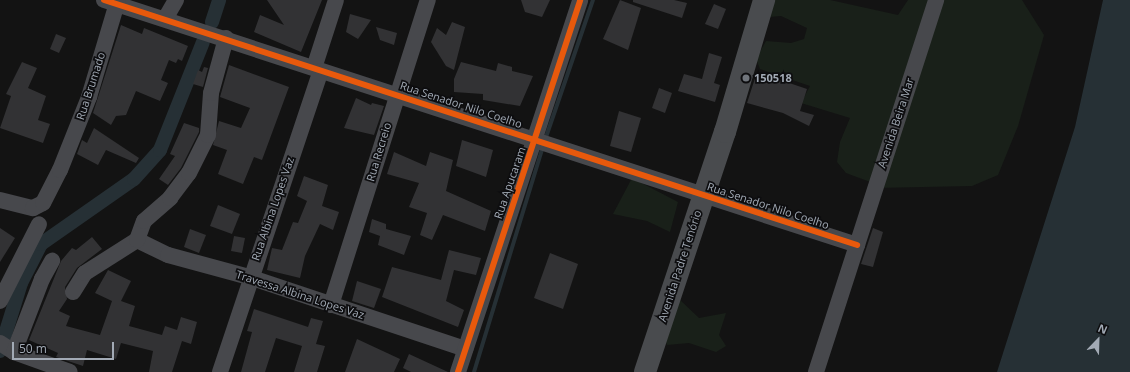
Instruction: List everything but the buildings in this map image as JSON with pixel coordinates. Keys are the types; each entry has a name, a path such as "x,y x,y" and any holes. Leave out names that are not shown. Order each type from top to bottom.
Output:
{"main road":[{"name":"Avenida Padre Tenório","path":"645,372 703,196 764,0"}],"street":[{"path":"165,19 176,0"},
{"name":"Rua Albina Lopes Vaz","path":"220,372 249,277 317,69 336,0"},
{"name":"Rua Recreio","path":"331,305 396,95 428,0"},
{"name":"Rua Apucaram","path":"458,372 580,0"},
{"name":"Avenida Beira Mar","path":"816,372 936,0"},
{"name":"Rua Senador Nilo Coelho","path":"113,1 856,246"},
{"name":"Rua Brumado","path":"0,200 33,208 43,203 60,170 89,97 113,1"},
{"path":"73,292 85,273 137,240 144,221 170,198 189,173 208,135 211,93 226,38"},
{"path":"0,301 38,224"},
{"name":"Travessa Albina Lopes Vaz","path":"137,240 168,255 249,277 465,349"},
{"path":"14,352 42,279 52,261"},
{"path":"0,343 14,352 70,372"}],"shaded area":[{"path":"773,0 830,0 898,15 908,0 931,0 873,183 846,173 837,162 840,142 850,118 801,103 810,86 760,69 756,59 766,41 791,43 804,39 807,28 781,16 769,17"},
{"path":"944,0 1022,0 1044,35 1018,126 998,175 972,186 875,188"},
{"path":"1103,0 1130,0 1130,372 997,372 1075,127"},
{"path":"632,178 678,202 670,232 647,221 613,214"},
{"path":"678,298 699,318 726,313 719,335 726,346 716,352 689,343 667,345 664,336"}],"waterway":[{"path":"212,22 219,0"},
{"path":"545,140 593,0"},
{"path":"0,351 21,283 41,244 134,179 160,150 203,42"},
{"path":"474,372 543,147"}],"cycle path":[{"path":"104,0 857,245"},
{"path":"458,372 580,0"}],"place":[{"name":"150518","path":"746,78"}]}
